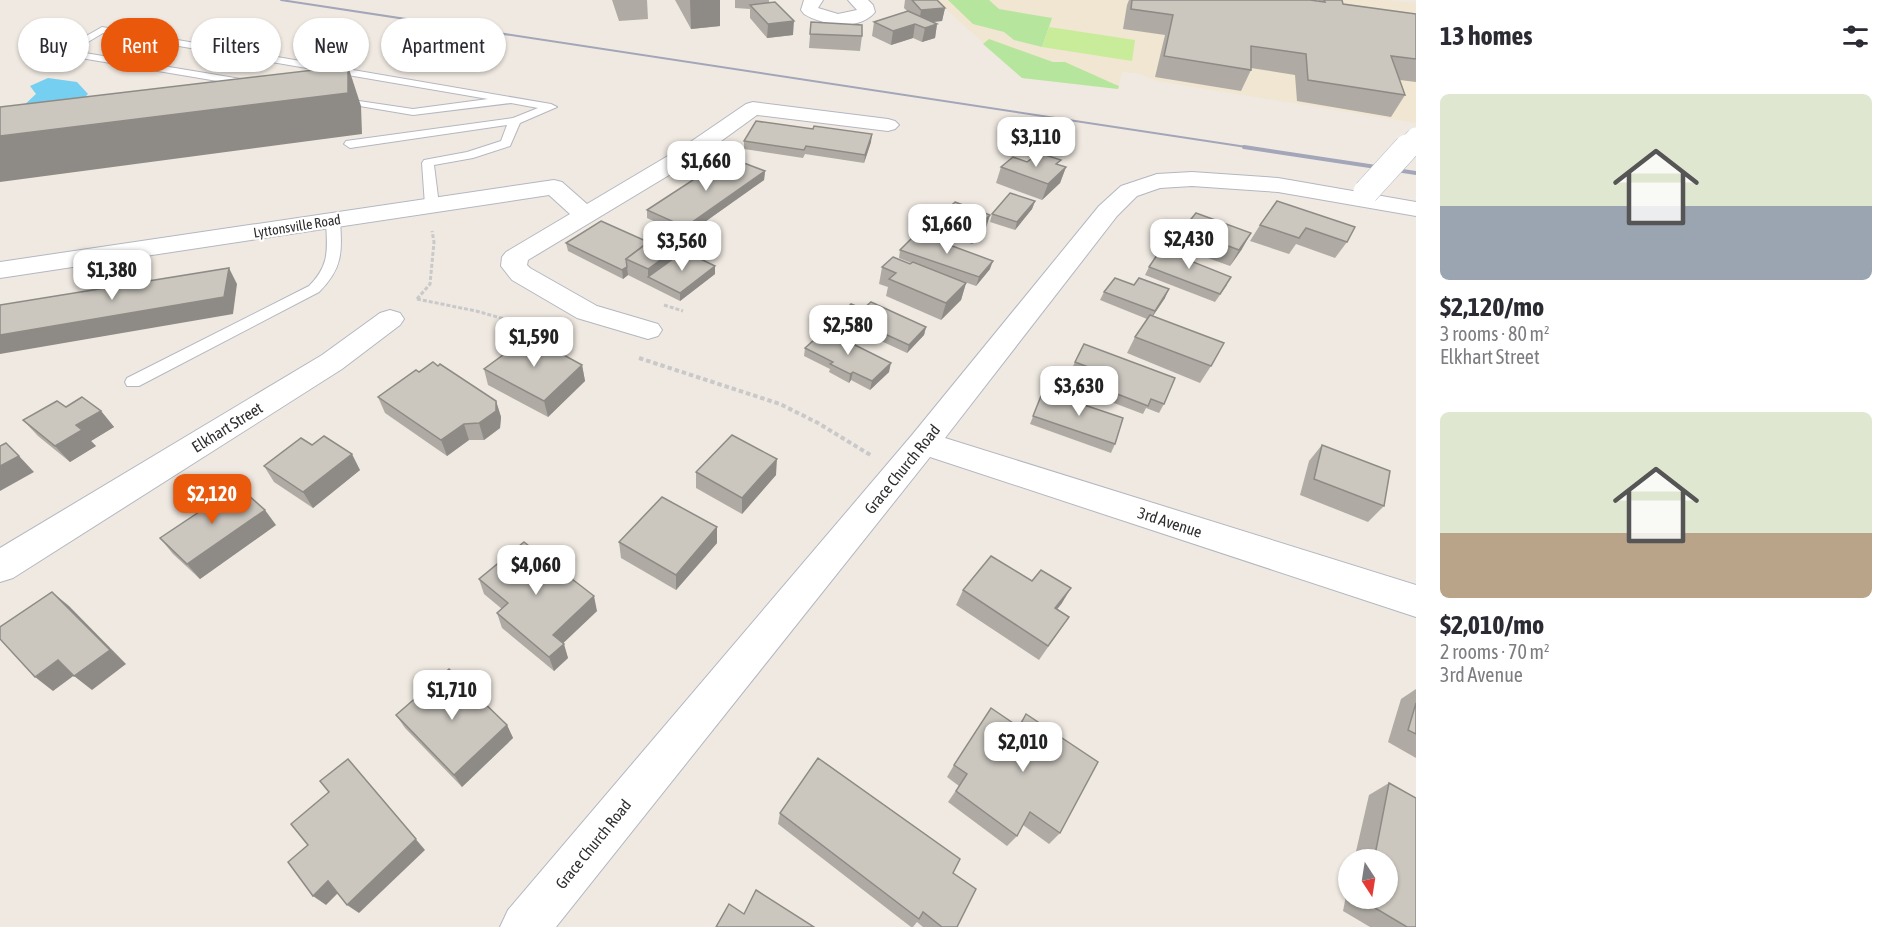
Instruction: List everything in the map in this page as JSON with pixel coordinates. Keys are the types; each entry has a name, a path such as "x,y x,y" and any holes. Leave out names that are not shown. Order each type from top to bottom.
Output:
{"street":[{"path":"815,0 810,3 810,10 820,16 838,19 856,17 866,12 865,5 856,0"},
{"path":"648,330 587,312 520,274 514,266 515,257 691,152 753,108 888,125"},
{"path":"1363,195 1416,137"},
{"name":"Grace Church Road","path":"525,927 923,443 1108,211 1129,191 1157,181 1225,180 1363,195 1416,209"},
{"name":"Lyttonsville Road","path":"0,270 333,220 431,216 554,187 585,214"},
{"name":"Elkhart Street","path":"0,567 332,362 390,319"},
{"name":"3rd Avenue","path":"923,443 1416,601"}],"lane":[{"path":"261,86 63,52 102,30 551,107 515,121 350,144"},
{"path":"319,96 413,112 511,100"},
{"path":"431,216 428,163 469,155 506,143 515,121"},
{"path":"133,382 314,289 328,277 334,264 333,220"}],"path":[{"path":"390,319 417,298 430,284 434,242 431,216"},
{"path":"417,298 445,302 500,316 578,340"},
{"path":"663,305 684,311"},
{"path":"632,356 780,404 818,423 878,459"}],"shaded area":[{"path":"936,0 1387,0 1416,3 1416,123 1157,81 1137,73 1122,72 1118,89 1022,78"}],"green space":[{"path":"948,0 989,0 999,9 1052,18 1042,47 1014,40 1004,32 973,24"},
{"path":"1049,27 1135,40 1132,61 1042,47"},
{"path":"989,39 1053,62 1065,62 1119,86 1118,89 1022,78 983,44"}],"water":[{"path":"48,78 77,82 88,94 85,97 21,108 36,94 30,86"}],"building":[{"path":"912,0 937,0 945,8 921,10"},
{"path":"1132,0 1310,0 1325,2 1324,0 1342,0 1343,4 1416,14 1416,59 1391,56 1405,95 1308,80 1306,54 1251,46 1251,70 1164,56 1173,15 1131,9"},
{"path":"775,2 794,21 768,24 750,5"},
{"path":"908,11 937,24 925,28 915,24 893,31 874,22"},
{"path":"811,22 862,25 862,36 810,34"},
{"path":"297,72 348,72 348,93 0,136 0,107"},
{"path":"756,121 872,134 865,155 806,146 804,150 744,141"},
{"path":"1039,153 1061,160 1056,164 1066,167 1048,184 1001,167 1013,157 1027,162"},
{"path":"728,157 765,171 685,227 647,210"},
{"path":"1010,193 1035,201 1017,222 992,214"},
{"path":"1277,201 1355,227 1347,242 1306,228 1299,238 1260,225"},
{"path":"955,202 990,215 977,228 941,215"},
{"path":"1196,213 1251,233 1239,250 1183,229"},
{"path":"601,221 648,242 626,259 627,267 622,270 566,243"},
{"path":"661,233 684,243 648,269 626,259"},
{"path":"917,233 993,261 979,277 900,250"},
{"path":"1166,246 1186,253 1183,258 1231,277 1220,294 1149,267 1161,249 1164,250"},
{"path":"684,251 715,266 680,293 648,277"},
{"path":"893,257 910,264 913,262 966,283 946,303 889,279 896,273 882,267"},
{"path":"229,268 224,297 0,335 0,305"},
{"path":"1115,278 1134,285 1139,278 1169,289 1155,311 1104,292"},
{"path":"871,302 926,327 909,345 841,314 851,304 863,309"},
{"path":"1150,315 1224,343 1211,366 1135,337"},
{"path":"825,330 891,363 872,381 830,364 833,362 805,348"},
{"path":"529,336 582,365 544,401 484,369"},
{"path":"1084,344 1175,378 1164,404 1151,399 1148,406 1102,388 1109,375 1075,362"},
{"path":"433,362 438,366 440,364 496,401 496,411 479,423 464,424 441,440 378,397 416,370 419,372"},
{"path":"1043,391 1123,418 1115,444 1033,416"},
{"path":"82,397 101,411 76,425 82,430 55,446 23,420 57,401 66,407"},
{"path":"732,435 777,459 742,498 696,472"},
{"path":"324,436 352,454 303,492 264,466 301,438 312,445"},
{"path":"6,443 19,456 0,466 0,446"},
{"path":"1322,445 1390,471 1384,506 1314,479"},
{"path":"238,486 265,510 187,564 160,538"},
{"path":"662,497 717,527 676,575 619,542"},
{"path":"524,542 594,596 553,635 564,644 549,657 497,613 508,603 479,579"},
{"path":"991,556 1032,581 1041,570 1071,588 1055,608 1069,617 1048,646 963,590"},
{"path":"52,592 110,650 74,676 58,660 35,677 0,639 0,627"},
{"path":"449,669 507,725 454,775 396,715"},
{"path":"1416,703 1416,734 1408,730"},
{"path":"991,708 1019,727 1026,714 1098,762 1060,833 1030,812 1017,836 956,791 967,774 954,765"},
{"path":"818,758 960,859 953,873 976,889 957,927 942,927 923,912 919,919 780,813"},
{"path":"348,759 416,839 347,905 328,881 313,896 288,862 308,845 291,824 329,792 320,781"},
{"path":"1389,783 1416,798 1416,927 1407,927 1377,909 1398,909 1398,849 1376,849"},
{"path":"756,890 814,927 716,927 729,904 744,914"}],"railway":[{"path":"281,0 1253,148"},
{"path":"1244,147 1416,173"}]}
